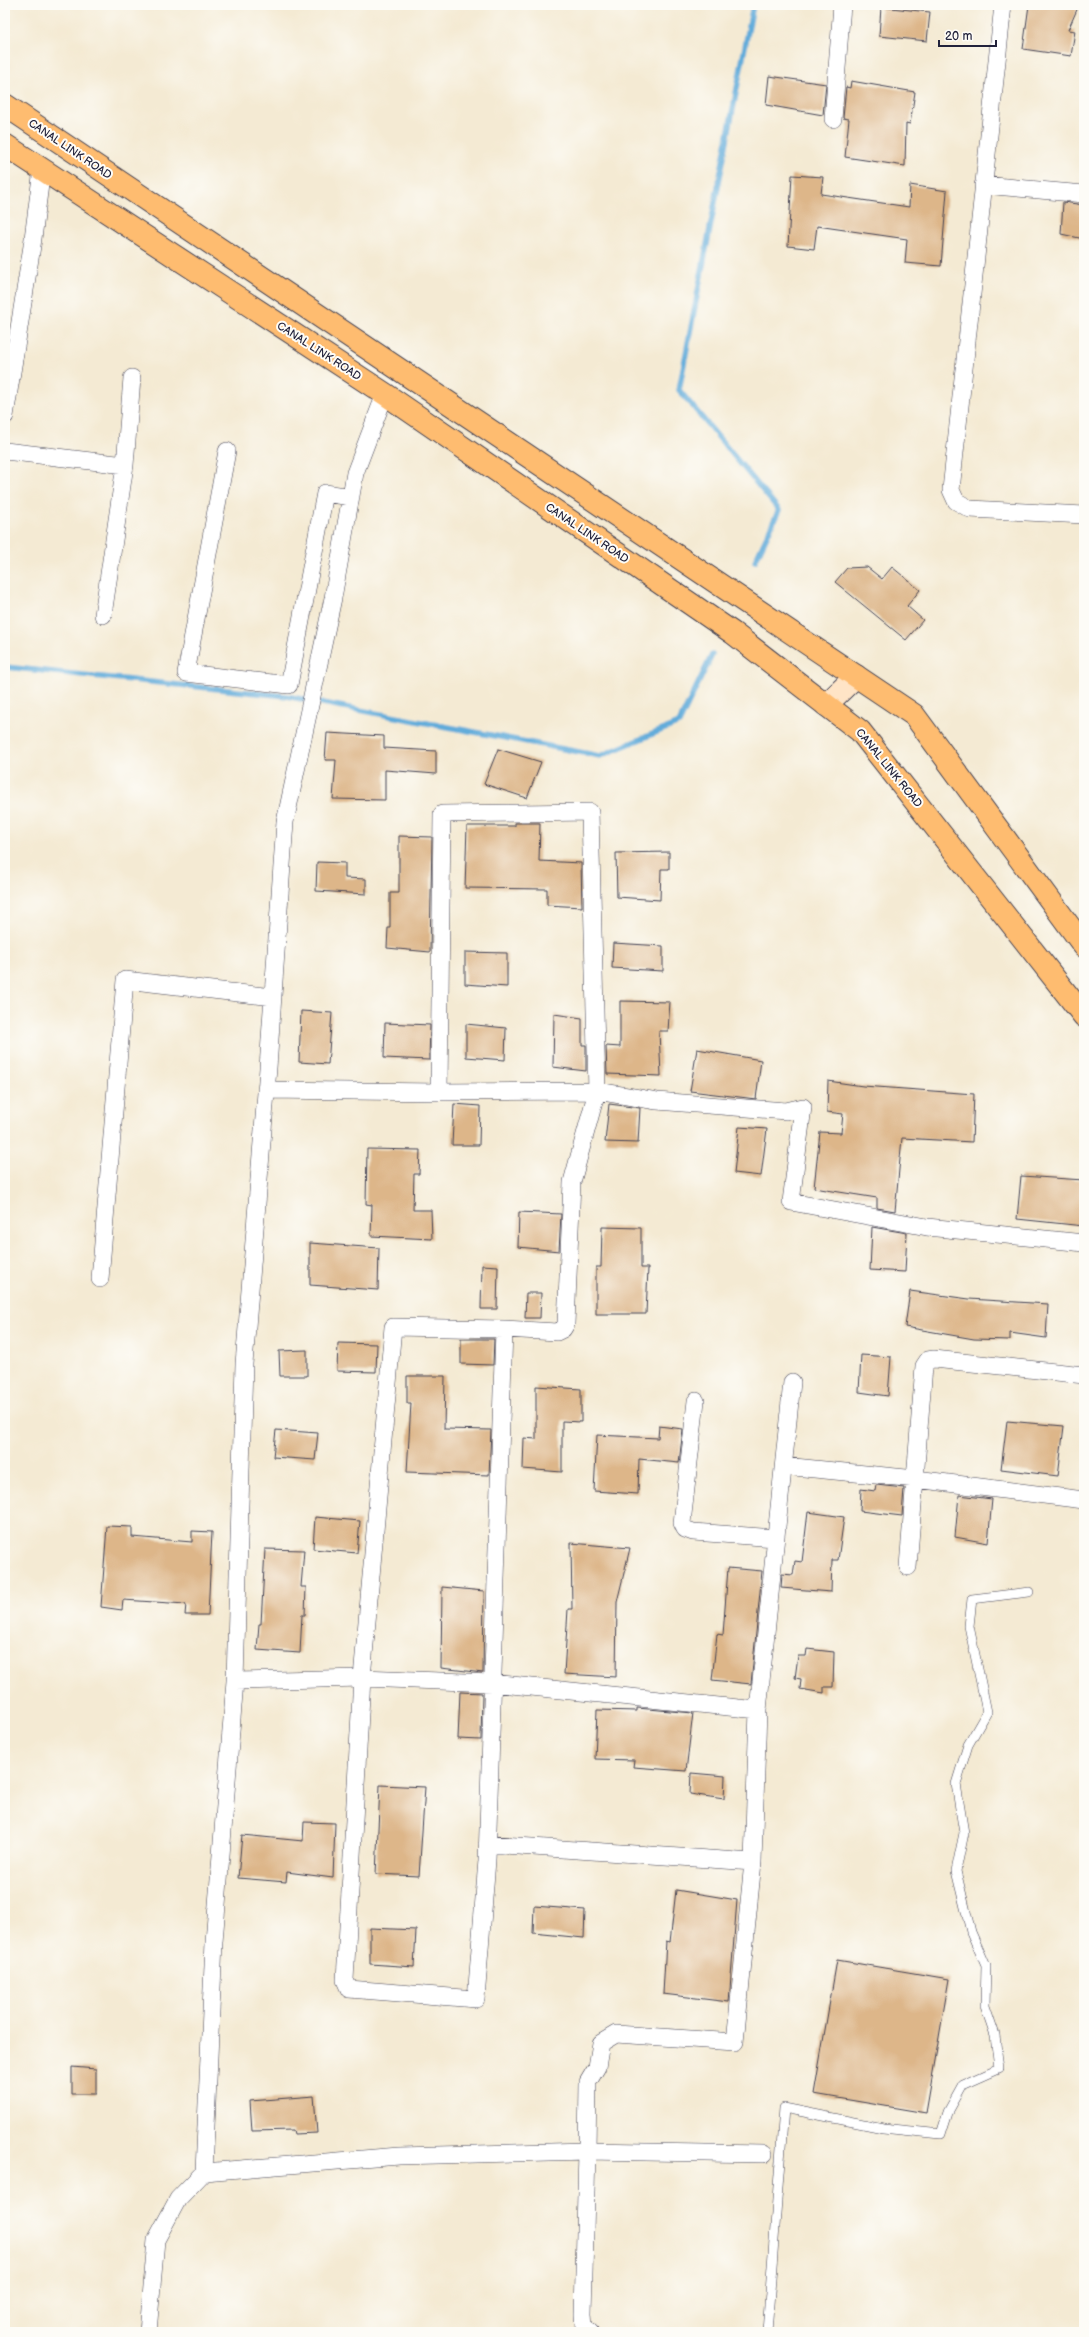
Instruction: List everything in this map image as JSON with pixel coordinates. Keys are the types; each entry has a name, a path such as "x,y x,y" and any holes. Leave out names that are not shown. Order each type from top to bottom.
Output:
{"main road":[{"name":"CANAL LINK ROAD","path":"5,105 914,715 1084,946"},
{"name":"CANAL LINK ROAD","path":"5,145 384,394 733,633 860,731 1084,1016"},
{"path":"826,705 856,676"}],"street":[{"path":"833,119 842,5"},
{"path":"1003,5 951,490 956,501 970,509 1084,515"},
{"path":"5,416 32,246 42,169"},
{"path":"983,185 1084,194"},
{"path":"103,615 125,465 132,378"},
{"path":"204,2172 214,1942 235,1681 244,1364 266,1090 285,822 333,598 355,472 384,394"},
{"path":"5,451 125,465"},
{"path":"227,451 186,673 289,684 325,493 351,497"},
{"path":"292,667 318,671"},
{"path":"439,1092 442,814 590,812 597,1091 572,1182 566,1324 563,1329 557,1332 504,1329 393,1327 362,1678 345,1980 350,1988 476,1999 487,1844 504,1329"},
{"path":"100,1279 125,980 273,996"},
{"path":"266,1090 439,1092 597,1091 657,1101 786,1111 803,1107 791,1202 927,1227 1084,1243"},
{"path":"908,1567 924,1366 928,1360 934,1359 1084,1375"},
{"path":"590,2332 584,2328 583,2314 588,2082 597,2067 601,2043 616,2034 734,2042 753,1862 758,1710 792,1382"},
{"path":"696,1401 682,1523 686,1529 693,1532 776,1538"},
{"path":"784,1466 916,1479 1084,1500"},
{"path":"235,1681 362,1678 492,1683 758,1710"},
{"path":"487,1844 753,1862"},
{"path":"148,2332 156,2240 178,2199 204,2172 398,2156 587,2151 764,2154"}],"lane":[{"path":"767,2332 784,2108 883,2128 941,2134 948,2112 963,2085 1000,2069 995,2035 985,2006 986,1966 971,1932 956,1871 964,1833 956,1784 968,1745 987,1712 969,1626 972,1599 1029,1592"}],"building":[{"path":"1029,5 1079,5 1068,30 1075,31 1071,56 1023,49"},
{"path":"881,7 930,12 927,41 879,36"},
{"path":"769,76 826,84 823,115 766,105"},
{"path":"851,81 915,92 910,124 906,123 905,166 845,157 849,119 843,118 846,87 850,88"},
{"path":"792,175 823,177 821,194 909,207 910,185 947,191 941,266 905,263 907,239 817,226 814,249 788,246"},
{"path":"1063,202 1084,205 1084,239 1061,234"},
{"path":"867,567 882,579 892,567 920,590 907,606 923,620 906,640 835,582 847,568"},
{"path":"327,733 384,736 384,748 436,751 436,774 385,770 385,800 333,799 336,760 325,760"},
{"path":"498,749 541,762 527,798 484,784"},
{"path":"515,823 540,823 539,861 581,863 582,907 547,905 547,889 465,888 467,826 515,826"},
{"path":"399,836 432,837 430,952 387,948 388,928 390,928 390,893 399,893"},
{"path":"669,852 669,869 661,869 660,900 617,897 616,853"},
{"path":"317,862 345,863 345,878 366,879 366,894 316,891"},
{"path":"613,943 663,946 663,971 612,968"},
{"path":"465,952 507,953 507,987 465,984"},
{"path":"620,1001 670,1002 668,1031 659,1031 661,1076 607,1074 606,1046 620,1047"},
{"path":"301,1011 332,1013 328,1064 299,1062"},
{"path":"554,1014 582,1018 582,1045 586,1045 586,1071 553,1067"},
{"path":"385,1023 430,1025 429,1060 384,1058"},
{"path":"466,1024 506,1028 505,1060 466,1057"},
{"path":"697,1049 761,1060 756,1099 690,1091"},
{"path":"828,1081 863,1086 974,1094 972,1142 902,1138 895,1211 877,1208 877,1198 814,1188 820,1132 841,1133 843,1114 827,1112"},
{"path":"454,1104 480,1106 479,1145 452,1145"},
{"path":"609,1104 640,1108 638,1143 605,1142"},
{"path":"739,1127 767,1129 761,1176 734,1173"},
{"path":"367,1149 420,1150 419,1174 414,1174 413,1210 431,1210 432,1239 371,1236 372,1205 366,1204"},
{"path":"1021,1176 1084,1180 1084,1226 1017,1219"},
{"path":"519,1212 561,1214 559,1251 518,1247"},
{"path":"602,1227 641,1228 641,1268 648,1268 646,1314 596,1314 596,1267 601,1267"},
{"path":"872,1227 907,1233 905,1272 870,1270"},
{"path":"310,1243 379,1248 378,1290 310,1285"},
{"path":"482,1265 498,1266 497,1309 481,1309"},
{"path":"910,1291 969,1299 1048,1304 1046,1338 1010,1333 1010,1340 974,1339 905,1327"},
{"path":"526,1293 541,1293 540,1318 525,1318"},
{"path":"461,1339 494,1339 493,1365 461,1364"},
{"path":"338,1343 377,1344 376,1372 337,1371"},
{"path":"307,1350 307,1376 280,1376 279,1351"},
{"path":"861,1355 891,1357 888,1396 859,1392"},
{"path":"407,1376 445,1376 444,1429 491,1430 489,1475 407,1472 411,1403 407,1403"},
{"path":"536,1386 581,1389 581,1422 562,1421 562,1472 523,1469 524,1438 536,1439"},
{"path":"1007,1421 1064,1426 1058,1476 1001,1469"},
{"path":"659,1426 683,1429 679,1463 639,1459 638,1494 594,1491 597,1435 658,1438"},
{"path":"276,1430 318,1433 315,1460 273,1457"},
{"path":"876,1485 904,1488 902,1516 860,1511 861,1489 875,1491"},
{"path":"959,1495 992,1499 988,1543 955,1537"},
{"path":"808,1512 844,1517 838,1560 832,1560 831,1592 781,1588 782,1574 793,1575 795,1561 802,1562"},
{"path":"315,1517 360,1521 357,1553 313,1549"},
{"path":"107,1526 132,1527 132,1537 192,1542 192,1531 212,1532 208,1615 185,1615 186,1604 123,1600 122,1610 101,1607"},
{"path":"571,1543 630,1548 617,1602 616,1677 564,1674 568,1609 572,1609"},
{"path":"265,1549 304,1550 301,1587 306,1587 305,1615 302,1615 300,1653 257,1650 259,1624 261,1624"},
{"path":"728,1568 762,1571 751,1684 712,1680 717,1634 723,1635"},
{"path":"442,1587 484,1591 483,1673 441,1668"},
{"path":"807,1649 834,1652 833,1687 824,1687 824,1693 800,1689 801,1679 795,1678 798,1656 806,1656"},
{"path":"460,1692 482,1693 481,1740 458,1739"},
{"path":"637,1708 693,1713 686,1771 633,1767 634,1760 595,1759 597,1710 637,1711"},
{"path":"691,1773 725,1776 724,1799 690,1794"},
{"path":"380,1785 425,1787 419,1876 376,1874"},
{"path":"304,1822 335,1823 333,1878 287,1872 286,1882 238,1878 242,1835 303,1841"},
{"path":"676,1890 737,1900 729,2002 663,1994 666,1941 670,1942"},
{"path":"534,1906 585,1910 584,1938 533,1933"},
{"path":"370,1928 416,1930 414,1967 370,1964"},
{"path":"837,1960 949,1979 926,2113 814,2094"},
{"path":"72,2067 96,2069 96,2094 72,2094"},
{"path":"314,2096 317,2133 294,2134 293,2130 252,2131 250,2101"}],"waterway":[{"path":"753,5 679,390 779,510 755,561"},
{"path":"5,667 286,696 600,756 679,723 712,655"}]}
